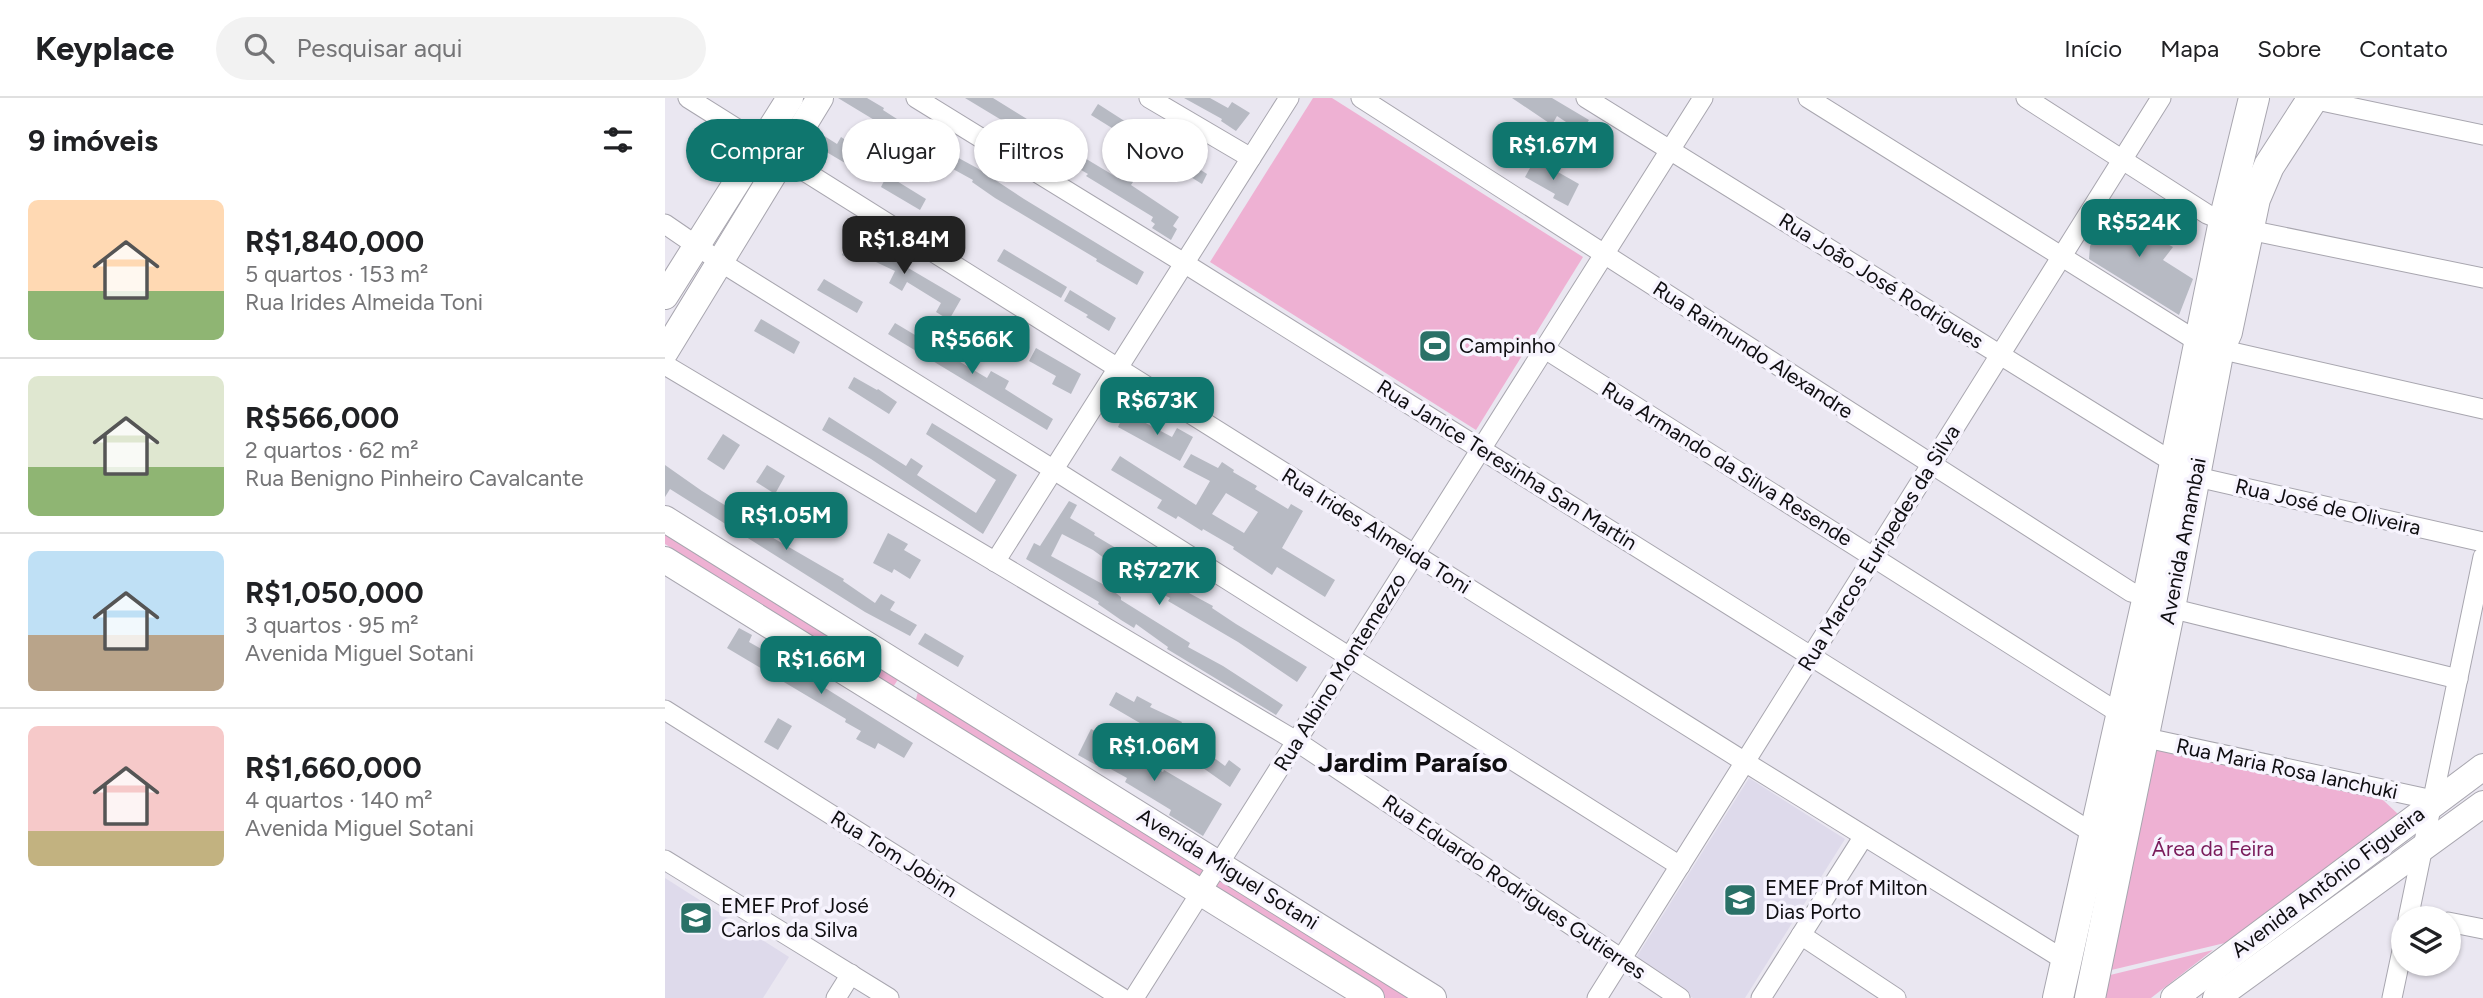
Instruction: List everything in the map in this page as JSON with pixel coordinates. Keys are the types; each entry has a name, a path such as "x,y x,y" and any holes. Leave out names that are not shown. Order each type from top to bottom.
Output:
{"main road":[{"name":"Avenida Amambai","path":"2089,998 2142,737 2159,602 2209,346 2227,332 2237,225 2254,98"},
{"name":"Avenida Amambai","path":"2237,225 2255,199 2269,166 2313,98"},
{"name":"Avenida Amambai","path":"2058,998 2122,715 2159,602"}],"street":[{"name":"Rua Irides Almeida Toni","path":"688,98 721,119"},
{"path":"783,119 790,98"},
{"path":"801,119 820,98"},
{"name":"Rua Janice Teresinha San Martin","path":"916,98 1812,655 2096,835"},
{"path":"1149,98 1251,158"},
{"path":"995,562 1289,98"},
{"name":"Rua Raimundo Alexandre","path":"1361,98 2131,592 2159,602 2458,680"},
{"name":"Rua João José Rodrigues","path":"1585,98 2186,471"},
{"name":"Rua Albino Montemezzo","path":"1134,998 1703,98"},
{"path":"1808,98 2209,346 2483,409"},
{"path":"2026,98 2207,214 2237,225 2483,278"},
{"name":"Rua Marcos Euripedes da Silva","path":"1597,998 2161,98"},
{"path":"2313,98 2483,135"},
{"path":"665,296 698,244 747,182"},
{"path":"665,352 719,261 757,182"},
{"name":"Rua Irides Almeida Toni","path":"822,182 2066,961"},
{"path":"665,224 698,244 719,261 1680,866"},
{"name":"Rua Armando da Silva Resende","path":"1545,349 2122,715"},
{"name":"Rua Eduardo Rodrigues Gutierres","path":"665,365 1296,741 1680,998"},
{"name":"Rua José de Oliveira","path":"2186,471 2483,541"},
{"name":"Avenida Miguel Sotani","path":"665,519 1433,998"},
{"path":"2411,906 2483,557"},
{"name":"Avenida Miguel Sotani","path":"665,560 1371,998"},
{"path":"901,705 918,676"},
{"name":"Rua Tom Jobim","path":"665,710 1122,998"},
{"name":"Rua Maria Rosa Ianchuki","path":"2142,737 2432,802"},
{"name":"Avenida Antônio Figueira","path":"2173,998 2432,802 2483,767"},
{"name":"Avenida Antônio Figueira","path":"2216,998 2483,804"},
{"path":"1761,998 1864,836"},
{"path":"665,860 889,998"},
{"path":"2461,925 2483,929"},
{"path":"1801,935 1896,998"},
{"path":"836,998 851,974"},
{"path":"2392,998 2397,976"}],"shaded area":[{"name":"EMEF Prof Milton Dias Porto","path":"1749,778 1845,839 1745,998 1693,998 1634,961"},
{"name":"EMEF Prof José Carlos da Silva","path":"665,878 789,957 763,998 665,998"}],"green space":[{"name":"Campinho","path":"1313,98 1332,98 1583,257 1476,430 1210,262"},
{"path":"665,522 903,672 893,687 665,544"},
{"path":"918,692 1204,870 1198,877 919,704 916,699"},
{"name":"Área da Feira","path":"2148,747 2382,799 2399,815 2229,942 2103,972"},
{"path":"1221,878 1425,998 1382,998 1217,892 1216,886"},
{"path":"2213,950 2151,998 2106,998 2106,976"}],"building":[{"path":"838,98 867,98 897,119 873,119"},
{"path":"965,98 993,98 1027,119 1000,119"},
{"path":"1184,98 1210,98 1228,108 1232,102 1250,113 1236,131 1221,121 1222,119"},
{"path":"1512,98 1552,98 1589,120 1581,132 1557,116 1552,125"},
{"path":"1098,104 1121,119 1102,119 1102,122 1091,115"},
{"path":"828,138 837,144 842,138 842,161 828,153"},
{"path":"960,159 974,166 974,182 998,182 1144,272 1137,285 995,198 972,182 973,180 960,173"},
{"path":"1535,159 1579,184 1568,206 1553,198 1555,194 1525,177"},
{"path":"1088,160 1102,168 1102,182 1133,182 1131,185 1179,217 1173,226 1177,229 1171,240 1152,228 1155,224 1151,221 1153,217 1088,177"},
{"path":"884,182 898,182 926,199 920,210 881,187"},
{"path":"2118,203 2148,220 2141,230 2173,247 2163,260 2193,279 2179,315 2089,259 2090,246"},
{"path":"852,235 961,299 949,320 936,312 941,303 907,282 902,291 889,283 895,271 859,254 855,261 842,255"},
{"path":"1004,249 1067,287 1061,298 997,261"},
{"path":"824,279 863,302 857,313 817,290"},
{"path":"1070,290 1116,318 1109,331 1064,301"},
{"path":"761,319 800,342 794,354 754,331"},
{"path":"895,323 987,378 991,371 1009,381 1005,389 1053,419 1047,430 888,334"},
{"path":"1036,348 1081,374 1071,394 1052,384 1056,376 1029,361"},
{"path":"854,377 897,402 889,414 848,388"},
{"path":"1125,412 1172,437 1177,428 1193,437 1180,461 1118,427"},
{"path":"829,417 906,466 911,458 923,466 917,475 976,513 996,480 926,434 932,423 1017,475 983,534 871,459 822,430"},
{"path":"723,434 740,445 724,470 707,459"},
{"path":"1191,454 1218,468 1222,462 1257,486 1255,489 1288,509 1291,504 1303,511 1282,548 1335,580 1325,597 1277,567 1272,575 1233,549 1234,547 1178,516 1176,519 1157,508 1162,500 1111,470 1120,456 1196,505 1210,481 1183,467","holes":["1226,493 1258,512 1244,533 1212,514"]},
{"path":"665,465 736,512 739,506 754,515 749,524 844,579 843,581 875,603 881,594 895,602 890,610 917,625 910,636 865,612 670,489 665,497"},
{"path":"767,465 785,476 775,494 756,482"},
{"path":"1069,501 1077,505 1070,518 1095,533 1094,535 1166,578 1165,580 1213,606 1212,608 1236,624 1307,667 1297,682 1238,642 1168,601 1170,598 1118,571 1119,569 1093,550 1062,534 1051,556 1108,587 1121,597 1121,600 1190,643 1188,647 1283,705 1276,715 1167,649 1168,647 1136,624 1134,628 1098,604 1099,602 1026,559 1034,543 1040,546"},
{"path":"888,533 908,544 904,550 921,560 910,579 894,569 892,573 873,563"},
{"path":"739,628 752,635 749,642 800,667 798,671 913,743 904,758 878,743 875,749 856,739 861,731 845,722 846,719 727,648"},
{"path":"925,633 964,656 958,667 918,644"},
{"path":"1116,692 1134,702 1137,696 1152,704 1150,707 1182,722 1171,745 1156,737 1157,733 1109,705"},
{"path":"778,718 792,726 778,750 764,742"},
{"path":"1091,729 1222,804 1203,836 1169,815 1171,810 1125,782 1127,778 1098,762 1096,765 1078,755"},
{"path":"1205,751 1225,766 1229,760 1241,769 1230,787 1196,763"}],"place":[{"name":"Campinho","path":"1435,346"},
{"name":"EMEF Prof Milton Dias Porto","path":"1740,900"},
{"name":"EMEF Prof José Carlos da Silva","path":"696,918"}],"district":[{"name":"Jardim Paraíso","path":"1413,762"}]}
